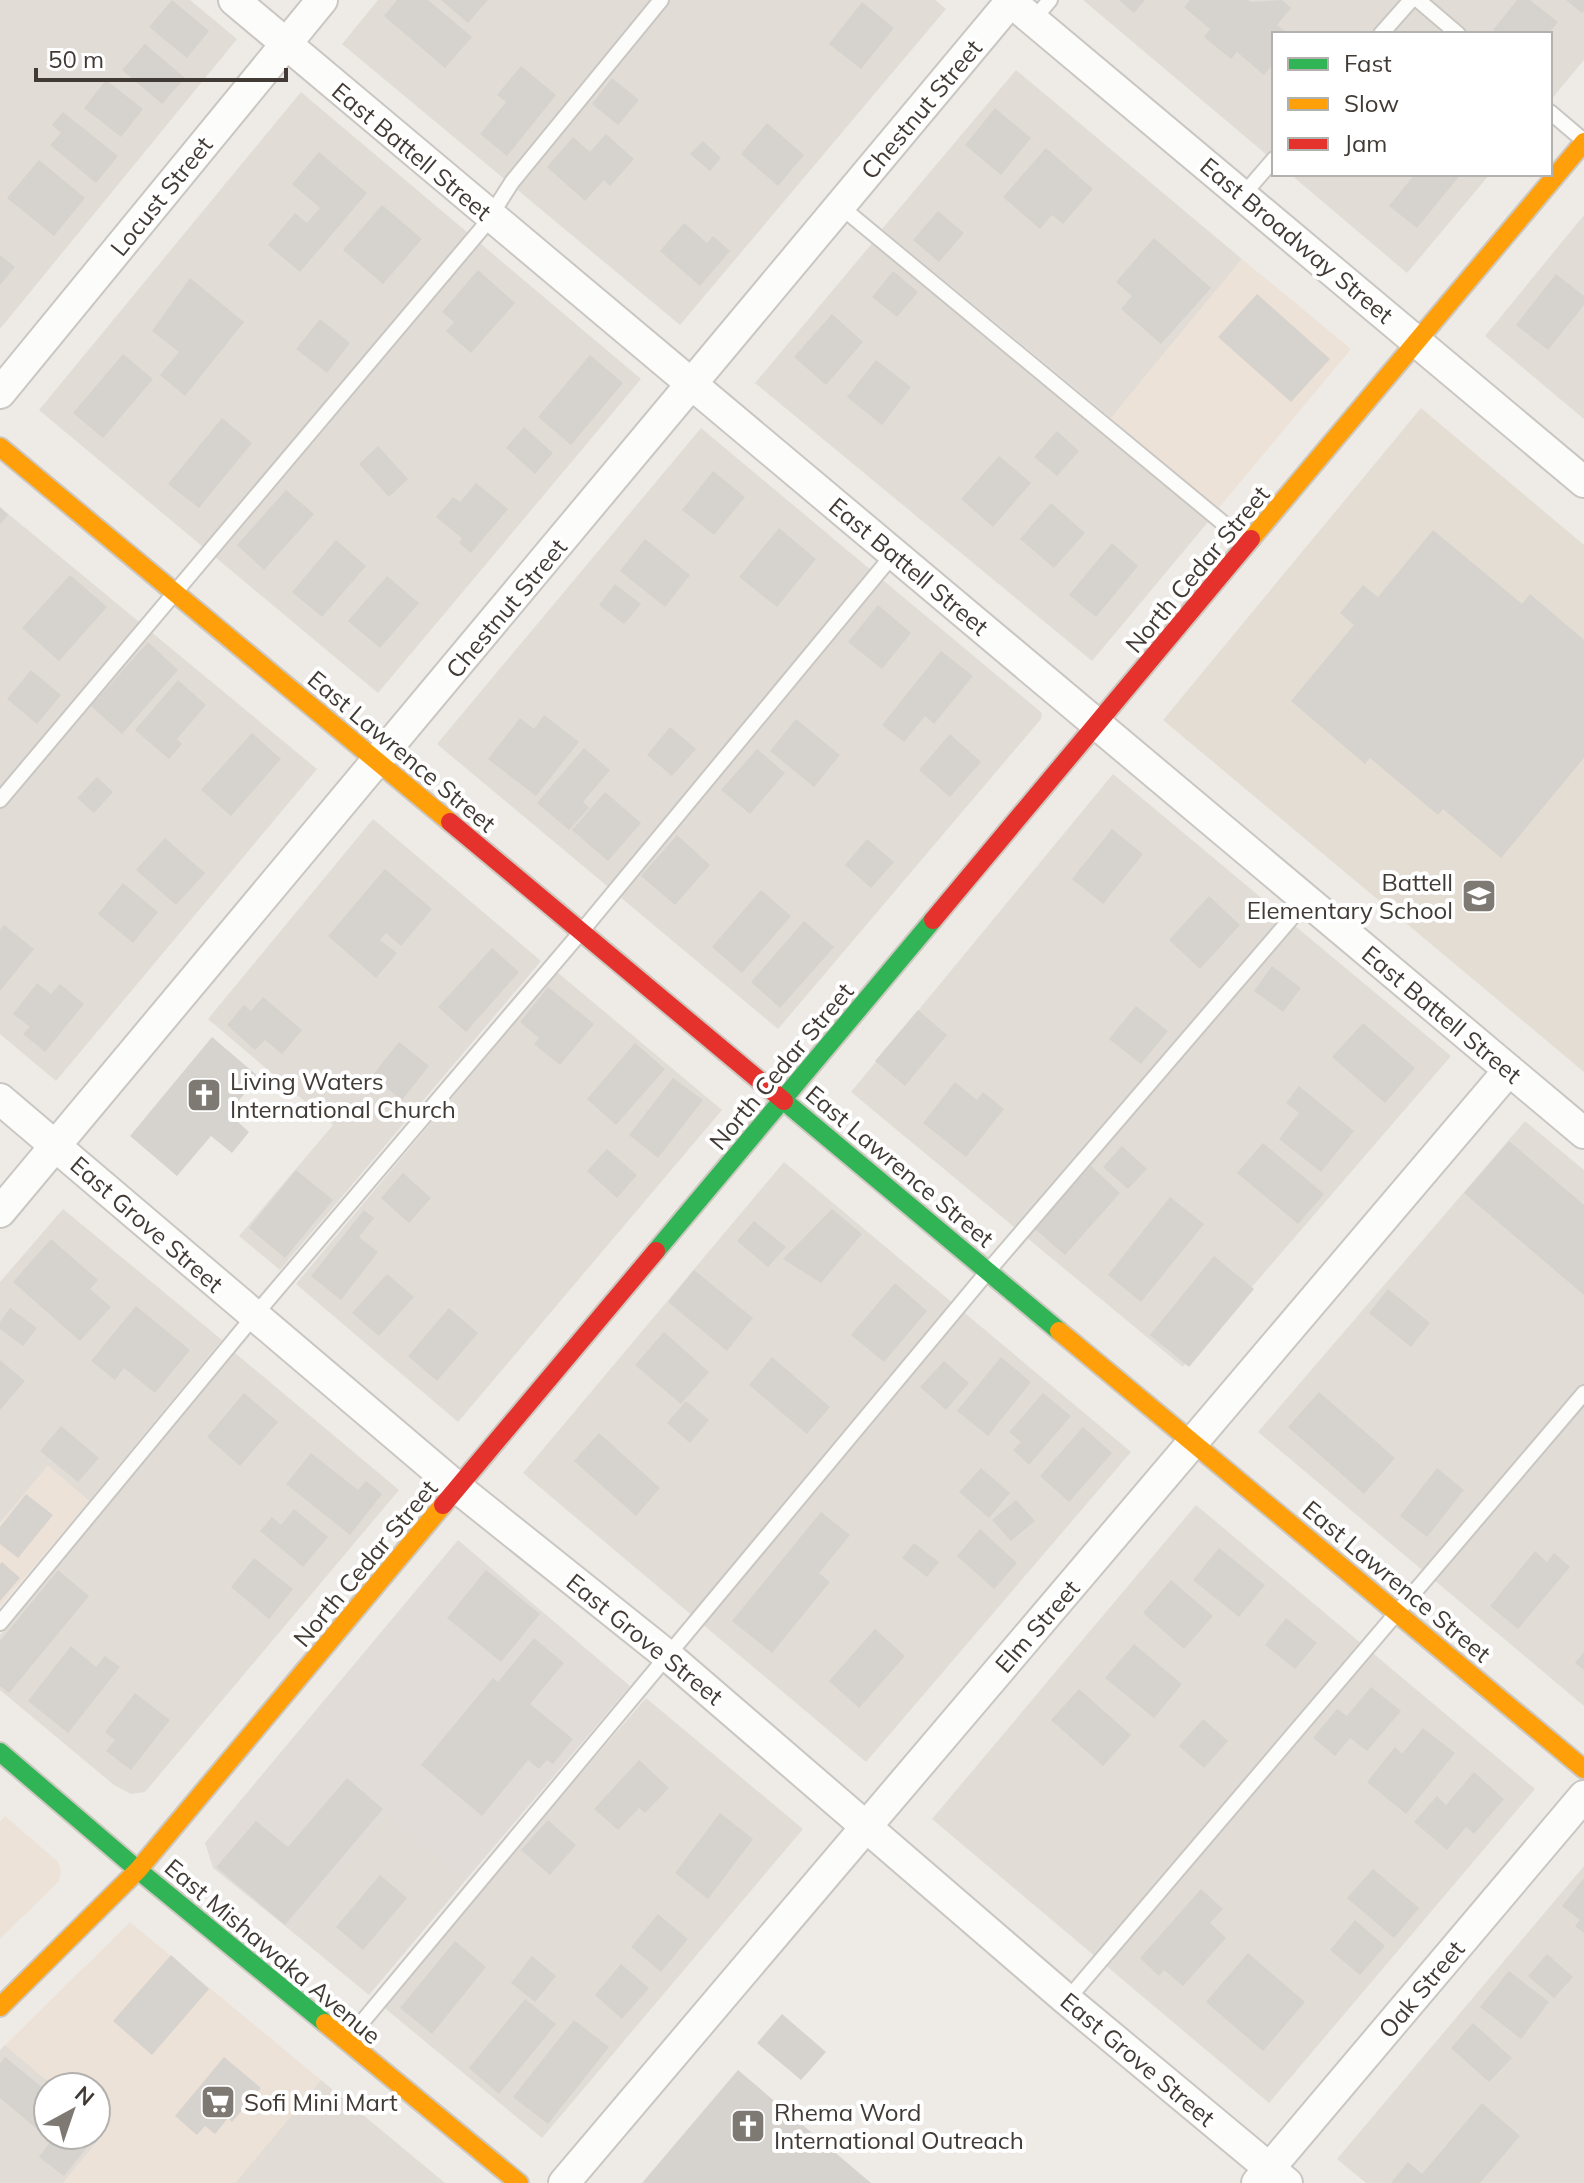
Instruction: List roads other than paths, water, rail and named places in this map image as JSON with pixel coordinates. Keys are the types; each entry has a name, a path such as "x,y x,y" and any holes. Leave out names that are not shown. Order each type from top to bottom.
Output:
{"street":[{"name":"East Battell Street","path":"234,0 1584,1133"},
{"name":"Locust Street","path":"0,393 322,0"},
{"name":"East Broadway Street","path":"1026,5 1243,195 1584,482"},
{"name":"Chestnut Street","path":"0,1212 840,206 1026,5"},
{"name":"North Cedar Street","path":"0,2007 138,1870 1584,141"},
{"name":"East Lawrence Street","path":"0,447 1584,1769"},
{"name":"Elm Street","path":"564,2183 1509,1070"},
{"name":"East Grove Street","path":"0,1099 459,1489 668,1656 866,1824 1271,2178"},
{"name":"East Mishawaka Avenue","path":"0,1752 345,2042 519,2183"},
{"name":"Oak Street","path":"1271,2178 1584,1796"}],"lane":[{"path":"0,800 490,216 512,182 661,0"},
{"path":"1383,32 1411,0"},
{"path":"1418,0 1456,32"},
{"path":"1552,114 1584,141"},
{"path":"1243,195 1272,161"},
{"path":"840,206 1249,544"},
{"path":"0,1623 254,1316 896,555"},
{"path":"345,2042 989,1270 1307,900"},
{"path":"1067,2000 1584,1393"}],"place":[{"name":"Battell Elementary School","path":"1479,896"},
{"name":"Living Waters International Church","path":"204,1095"},
{"name":"Sofi Mini Mart","path":"218,2102"},
{"name":"Rhema Word International Outreach","path":"748,2126"}]}
